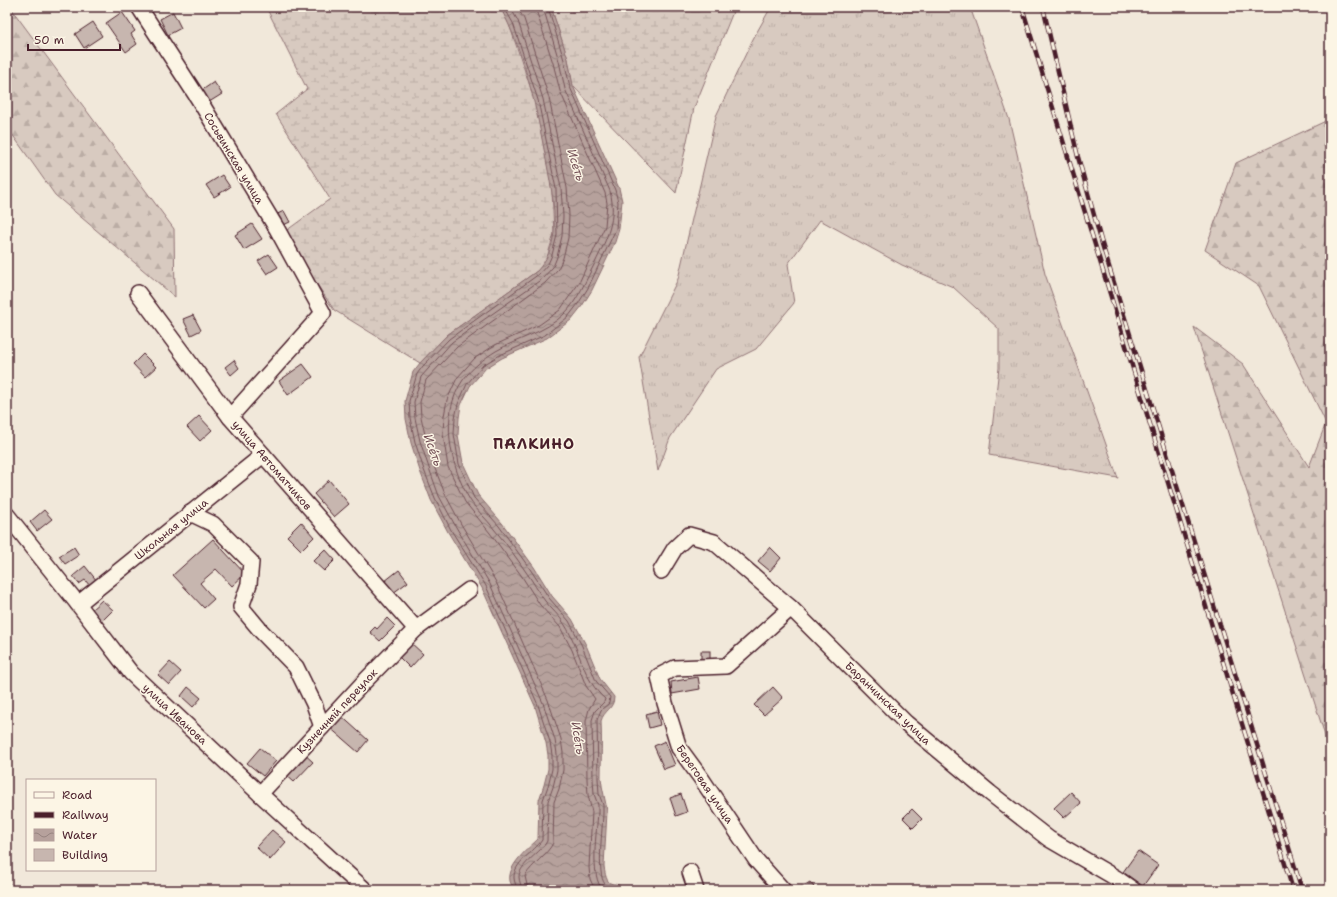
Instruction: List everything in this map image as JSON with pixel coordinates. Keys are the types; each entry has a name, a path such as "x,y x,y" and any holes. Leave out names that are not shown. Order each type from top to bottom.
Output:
{"street":[{"name":"Сосьвинская улица","path":"139,7 198,98 269,216 323,313 230,417"},
{"name":"улица Автоматчиков","path":"138,293 230,417 416,629"},
{"name":"Школьная улица","path":"78,604 263,455"},
{"path":"190,513 213,524 251,562 249,584 241,607 261,631 296,667 314,704 322,726"},
{"name":"улица Иванова","path":"7,515 131,673 260,794 366,890"},
{"name":"Баранчинская улица","path":"661,571 675,548 689,535 714,542 791,608 906,723 990,793 1049,840 1116,878 1133,890"},
{"name":"Кузнечный переулок","path":"260,794 322,726 416,629 469,590"},
{"name":"Береговая улица","path":"783,890 756,860 679,748 665,703 659,676 675,668 726,666 791,608"},
{"path":"690,872 696,890"}],"green space":[{"path":"7,7 10,7 174,229 175,297 55,195 7,127"},
{"path":"266,7 500,7 509,24 535,101 552,189 554,234 545,263 537,271 447,335 420,363 334,310 283,233 330,199 276,114 307,89"},
{"path":"551,7 735,7 694,108 676,193 573,86 568,59"},
{"path":"771,7 970,7 1009,119 1045,274 1118,478 989,455 999,368 999,329 953,287 902,265 820,220 788,264 794,303 756,349 716,369 670,438 658,471 639,357 678,279 716,116 753,39"},
{"path":"1330,119 1330,751 1194,327 1243,364 1309,467 1326,423 1259,286 1205,250 1236,163"}],"water":[{"name":"Исе́ть","path":"500,7 551,7 568,59 573,86 619,188 622,201 619,229 615,242 592,290 582,306 571,320 547,338 502,358 486,368 470,386 461,405 458,435 463,463 478,495 502,523 534,567 552,596 572,619 586,645 600,679 614,697 611,707 604,714 601,721 601,778 607,812 604,866 607,880 612,884 620,886 623,890 514,890 512,887 510,875 515,863 538,839 539,800 548,769 546,743 535,706 482,588 448,532 431,500 411,443 406,419 405,401 413,372 420,363 447,335 537,271 546,258 553,238 553,202 537,113 522,58"}],"building":[{"path":"122,12 135,31 131,34 137,44 126,52 106,23"},
{"path":"173,12 181,28 168,35 160,19"},
{"path":"93,22 102,36 84,48 75,34"},
{"path":"214,82 222,94 206,104 198,93"},
{"path":"222,175 230,187 214,197 206,185"},
{"path":"284,211 290,222 279,227 273,216"},
{"path":"252,224 262,239 244,250 235,235"},
{"path":"269,254 278,267 267,274 258,261"},
{"path":"193,315 201,330 191,335 183,319"},
{"path":"143,354 156,367 145,377 133,364"},
{"path":"234,360 239,368 231,375 225,367"},
{"path":"303,364 313,377 288,395 279,381"},
{"path":"199,416 212,430 200,441 187,427"},
{"path":"329,480 349,504 334,517 314,494"},
{"path":"44,510 52,519 37,531 30,522"},
{"path":"301,522 314,537 301,550 287,536"},
{"path":"213,539 245,574 232,586 216,569 200,583 214,599 204,608 173,575"},
{"path":"74,547 79,555 65,564 59,556"},
{"path":"770,547 781,558 770,571 758,561"},
{"path":"325,549 335,560 324,571 313,561"},
{"path":"85,566 97,581 90,586 85,580 79,584 73,576"},
{"path":"399,570 408,582 393,593 385,581"},
{"path":"102,600 113,610 102,621 91,610"},
{"path":"387,618 395,626 380,641 370,632 375,627 377,629"},
{"path":"410,642 423,654 410,668 397,655"},
{"path":"701,651 710,651 710,662 701,662"},
{"path":"170,662 181,672 169,685 158,675"},
{"path":"698,677 700,689 672,694 671,682"},
{"path":"188,687 201,698 193,707 181,696"},
{"path":"773,687 783,698 764,715 754,705"},
{"path":"657,711 660,725 649,728 646,714"},
{"path":"338,713 368,740 358,752 328,726"},
{"path":"665,741 675,765 664,769 654,746"},
{"path":"260,748 276,761 263,776 247,763"},
{"path":"302,752 313,762 294,782 284,773"},
{"path":"1071,792 1081,803 1064,818 1054,808"},
{"path":"681,794 687,812 676,816 670,798"},
{"path":"912,809 922,819 913,828 903,818"},
{"path":"272,830 286,842 270,860 256,847"},
{"path":"1138,851 1158,865 1143,886 1123,872"},
{"path":"810,882 814,887 809,890 797,890"}],"railway":[{"path":"1022,7 1293,890"},
{"path":"1043,7 1078,157 1102,244 1302,890"},
{"path":"7,885 13,890"}],"district":[{"name":"ПАЛКИНО","path":"534,444"}]}
